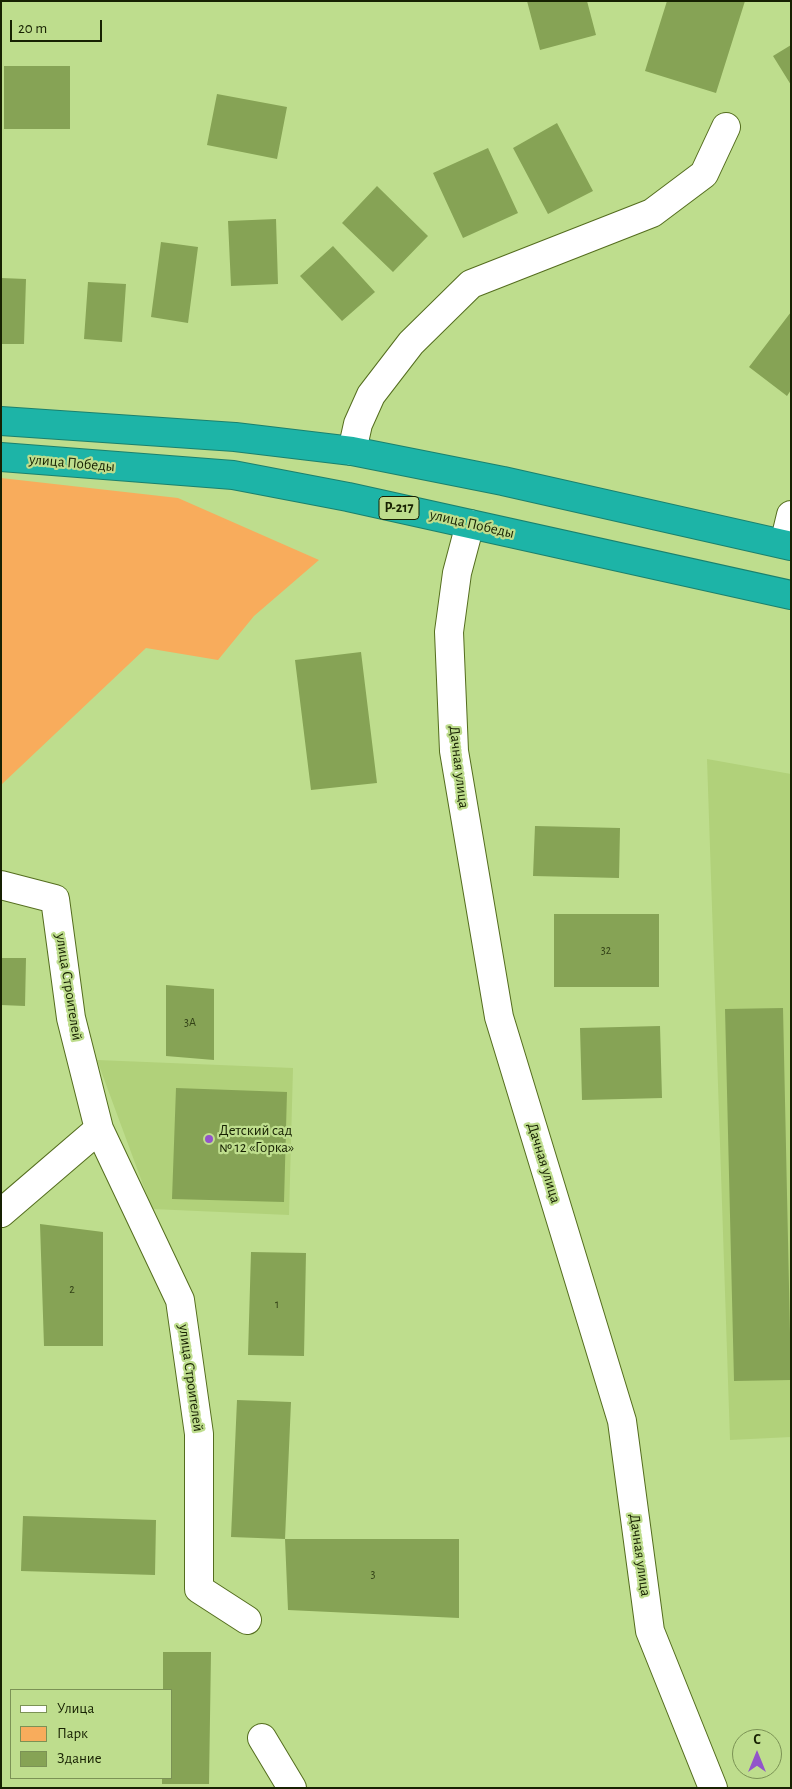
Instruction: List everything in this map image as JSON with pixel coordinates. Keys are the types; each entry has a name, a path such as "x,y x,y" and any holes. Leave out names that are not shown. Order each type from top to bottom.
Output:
{"highway":[{"path":"1,421 235,437 352,451 503,481 787,545"},
{"name":"улица Победы","path":"1,457 233,475 348,496 791,595"}],"street":[{"path":"352,451 358,424 371,395 411,343 471,284 652,213 704,174 726,127"},
{"path":"787,545 791,515"},
{"name":"Дачная улица","path":"470,524 457,573 449,632 454,751 499,1018 622,1421 650,1631 713,1788"},
{"name":"улица Строителей","path":"1,885 56,899 71,1018 99,1129 180,1300 200,1434 200,1589 247,1620"},
{"path":"1,1213 99,1129"},
{"path":"262,1738 292,1788"}],"shaded area":[{"path":"707,759 791,774 791,1437 730,1440"},
{"name":"Детский сад № 12 «Горка»","path":"97,1060 293,1068 289,1215 152,1209"}],"green space":[{"path":"1,478 178,498 319,560 254,616 218,660 146,648 1,785"}],"building":[{"path":"527,1 587,1 596,35 540,50"},
{"path":"667,1 745,1 716,93 645,71"},
{"path":"791,45 791,85 773,56"},
{"path":"4,66 70,66 70,129 4,129"},
{"path":"217,94 287,107 277,159 207,145"},
{"path":"557,123 593,191 548,214 513,148"},
{"path":"488,148 518,213 463,238 433,173"},
{"path":"377,186 428,236 393,272 342,223"},
{"path":"276,219 278,284 231,286 228,221"},
{"path":"161,242 198,247 188,323 151,317"},
{"path":"333,246 375,292 342,321 300,276"},
{"path":"1,278 26,279 24,344 1,344"},
{"path":"88,282 126,284 122,342 84,339"},
{"path":"791,312 791,390 787,396 749,367"},
{"path":"361,652 377,783 311,790 295,660"},
{"path":"535,826 620,828 619,878 533,876"},
{"path":"554,914 659,914 659,987 554,987"},
{"path":"1,958 26,958 25,1006 1,1005"},
{"path":"166,985 214,989 214,1060 166,1056"},
{"path":"783,1008 791,1380 734,1381 725,1009"},
{"path":"660,1026 662,1098 582,1100 580,1028"},
{"path":"176,1088 287,1092 284,1202 172,1199"},
{"path":"40,1224 103,1232 103,1346 44,1346"},
{"path":"251,1252 306,1253 304,1356 248,1355"},
{"path":"237,1400 291,1402 285,1539 231,1537"},
{"path":"23,1516 156,1520 155,1575 21,1571"},
{"path":"285,1539 459,1539 459,1618 288,1610"},
{"path":"163,1652 211,1652 209,1784 162,1784 162,1779 172,1779 172,1689 163,1689"}],"place":[{"name":"Детский сад № 12 «Горка»","path":"209,1139"}]}
